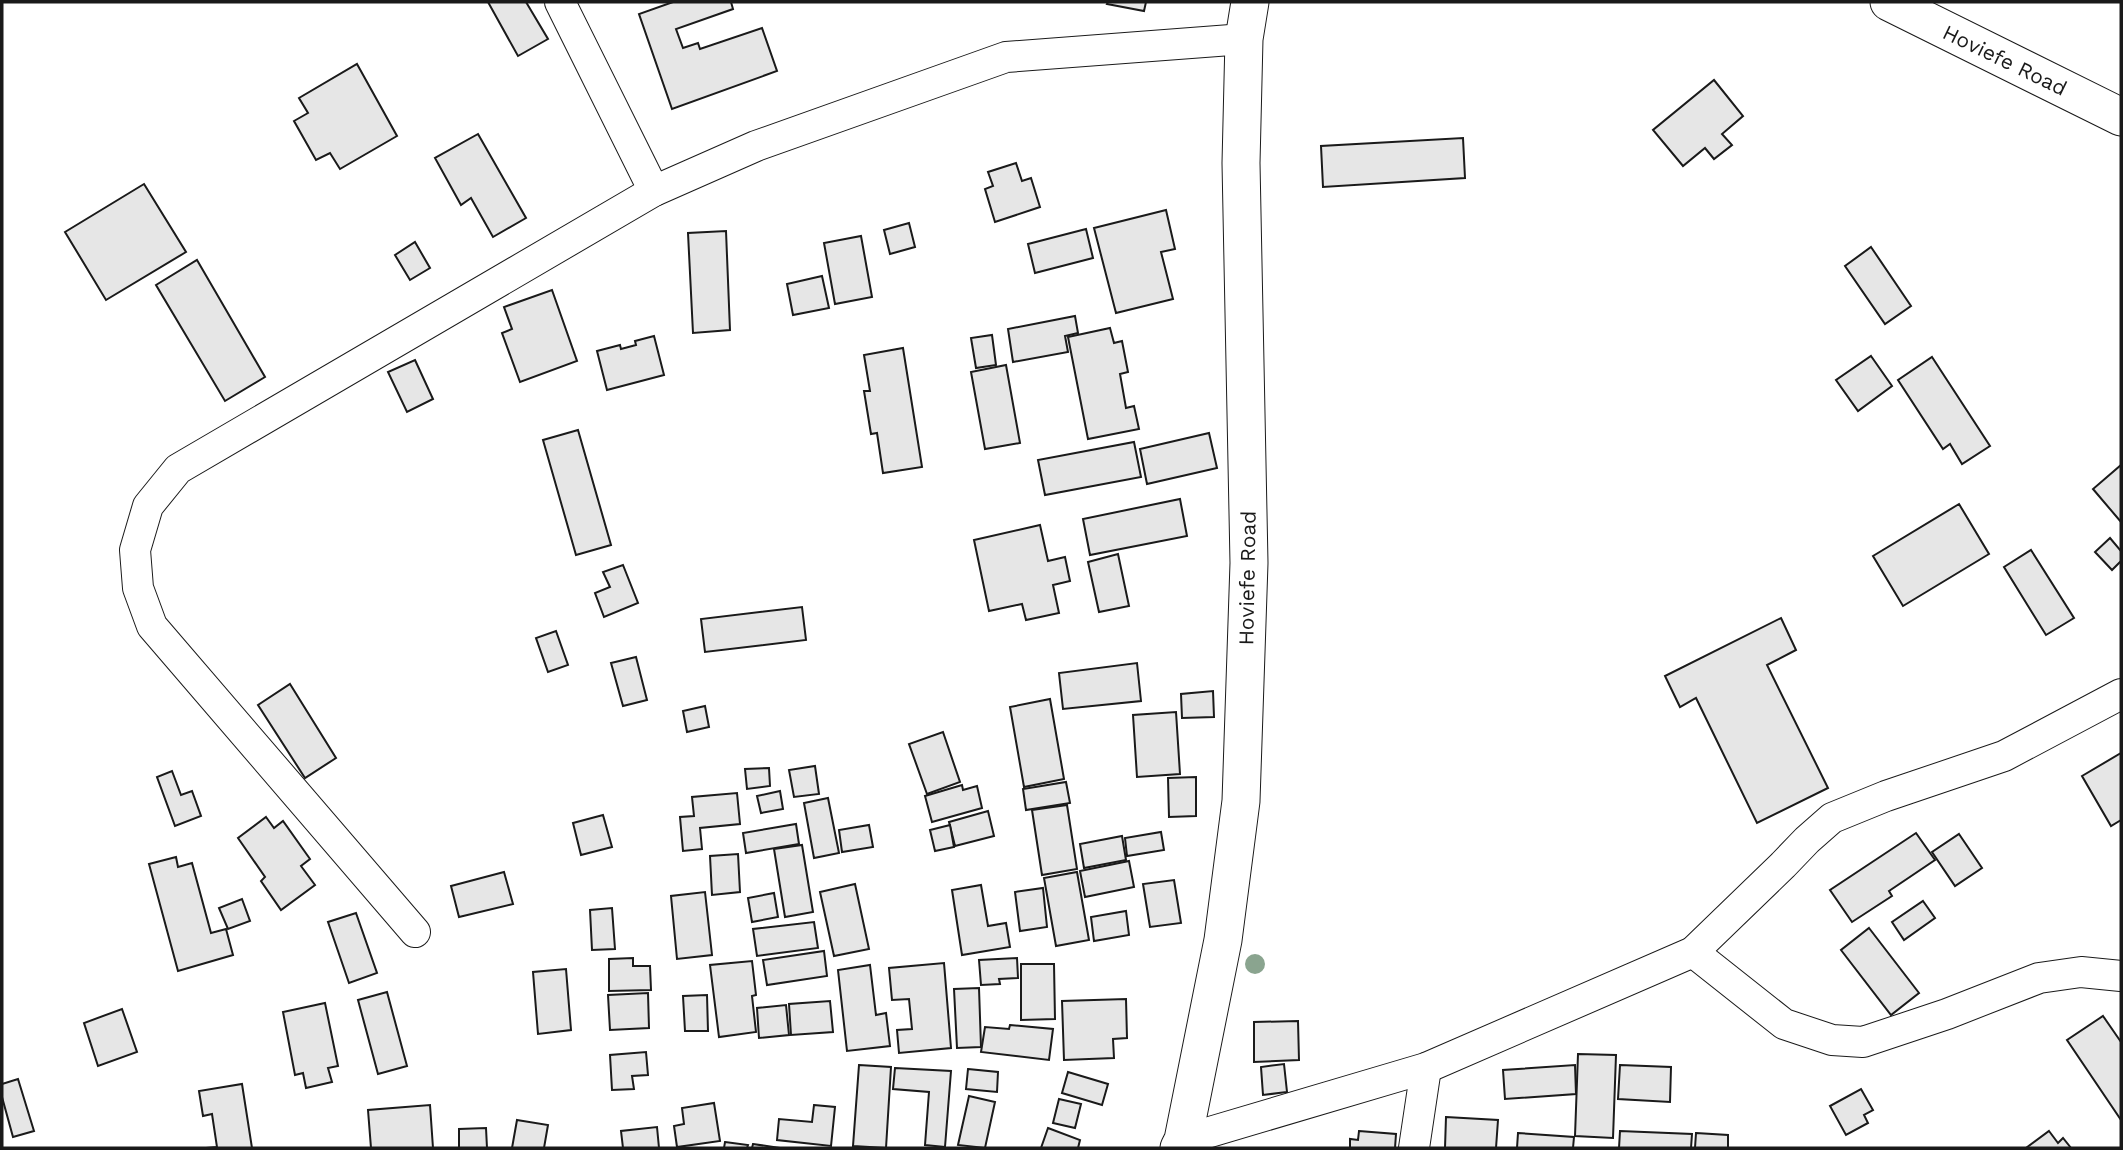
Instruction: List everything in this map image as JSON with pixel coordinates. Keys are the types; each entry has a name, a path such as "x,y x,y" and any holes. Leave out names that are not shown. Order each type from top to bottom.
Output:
{"street":[{"path":"560,2 654,191"},
{"name":"Hoviefe Road","path":"1181,1144 1223,940 1241,801 1249,563 1241,163 1244,39 1250,2"},
{"name":"Hoviefe Road","path":"1889,2 2121,117"},
{"path":"415,932 152,626 138,588 135,550 148,506 178,469 654,191 756,146 1006,57 1244,39"},
{"path":"1181,1144 1426,1068 1693,952 1832,818 1886,796 2004,756 2121,694"},
{"path":"1693,952 1784,1024 1832,1040 1863,1042 1948,1014 2039,978 2081,972 2121,976"},
{"path":"1414,1148 1426,1068"}],"building":[{"path":"488,2 526,2 548,39 518,56"},
{"path":"673,2 731,2 733,9 676,29 683,48 698,43 700,49 762,28 777,71 672,109 639,14"},
{"path":"1146,2 1144,11 1107,4"},
{"path":"357,64 397,136 340,169 330,153 316,160 294,121 308,113 299,98"},
{"path":"1714,80 1743,116 1722,134 1732,145 1714,159 1705,148 1683,166 1653,130"},
{"path":"478,134 526,218 493,237 471,198 461,205 435,158"},
{"path":"1463,138 1465,178 1323,187 1321,146"},
{"path":"1016,163 1022,181 1031,178 1040,207 995,222 985,189 993,186 988,172"},
{"path":"144,184 186,252 106,300 65,232"},
{"path":"1166,210 1175,249 1161,252 1173,299 1116,313 1094,228"},
{"path":"909,223 915,247 890,254 884,230"},
{"path":"1086,229 1093,258 1035,273 1028,244"},
{"path":"726,231 730,330 693,333 688,233"},
{"path":"861,236 872,297 835,304 824,243"},
{"path":"415,242 430,268 410,280 395,255"},
{"path":"1871,247 1911,306 1885,324 1845,266"},
{"path":"197,260 265,377 225,401 156,285"},
{"path":"822,276 829,308 793,315 787,284"},
{"path":"552,290 577,361 520,382 502,333 512,329 504,307"},
{"path":"1075,316 1078,333 1065,336 1068,352 1013,362 1008,329"},
{"path":"1110,328 1114,343 1122,341 1128,372 1120,374 1126,408 1134,406 1139,429 1088,439 1068,337"},
{"path":"992,335 996,365 976,368 971,338"},
{"path":"654,336 664,375 607,390 597,351 620,345 621,349 636,345 635,341"},
{"path":"903,348 922,467 883,473 877,433 871,434 864,391 870,391 864,355"},
{"path":"1871,356 1892,386 1858,411 1836,380"},
{"path":"1932,357 1990,446 1962,464 1950,444 1943,449 1898,380"},
{"path":"415,360 433,399 407,412 388,372"},
{"path":"1006,365 1020,443 985,449 971,372"},
{"path":"578,430 611,545 576,555 543,440"},
{"path":"1209,433 1217,468 1147,484 1140,449"},
{"path":"1134,442 1141,477 1045,495 1038,460"},
{"path":"2121,465 2121,522 2093,489"},
{"path":"1180,499 1187,536 1090,555 1083,519"},
{"path":"1959,504 1989,554 1903,606 1873,556"},
{"path":"1040,525 1048,561 1065,557 1070,581 1053,585 1059,613 1026,620 1022,604 989,611 974,540"},
{"path":"2110,538 2121,551 2121,561 2112,570 2095,552"},
{"path":"2031,550 2074,618 2046,635 2004,567"},
{"path":"1118,554 1129,606 1099,612 1088,562"},
{"path":"623,565 638,603 604,617 595,593 610,587 603,572"},
{"path":"802,607 806,640 705,652 701,619"},
{"path":"1781,618 1796,650 1767,665 1828,788 1757,823 1696,698 1680,707 1665,676"},
{"path":"556,631 568,665 548,672 536,638"},
{"path":"636,657 647,700 623,706 611,663"},
{"path":"1137,663 1141,701 1063,709 1059,673"},
{"path":"290,684 336,758 305,778 258,705"},
{"path":"1213,691 1214,717 1182,718 1181,694"},
{"path":"1050,699 1064,779 1024,787 1010,707"},
{"path":"705,706 709,727 687,732 683,711"},
{"path":"1176,712 1180,774 1137,777 1133,715"},
{"path":"943,732 960,782 927,794 909,744"},
{"path":"2121,753 2121,820 2111,826 2082,776"},
{"path":"815,766 819,794 794,797 789,770"},
{"path":"769,768 770,786 747,789 745,769"},
{"path":"172,771 181,795 192,791 201,816 175,826 157,777"},
{"path":"1196,777 1196,816 1169,817 1168,778"},
{"path":"1066,782 1070,803 1026,810 1023,789"},
{"path":"962,785 963,790 977,786 982,808 932,822 925,796"},
{"path":"780,791 783,809 761,813 757,796"},
{"path":"737,793 740,824 700,828 702,849 683,851 680,817 694,816 692,797"},
{"path":"828,798 839,853 814,858 804,803"},
{"path":"1067,805 1077,869 1042,875 1032,810"},
{"path":"988,811 994,836 955,846 949,822"},
{"path":"603,815 612,847 581,855 573,823"},
{"path":"266,817 274,828 283,821 310,859 301,866 315,885 281,910 261,881 265,877 238,838"},
{"path":"796,824 799,844 746,853 743,833"},
{"path":"869,825 873,847 842,852 839,830"},
{"path":"950,825 954,847 935,851 930,830"},
{"path":"1161,832 1164,850 1127,856 1125,838"},
{"path":"1916,833 1935,860 1889,891 1892,896 1852,922 1830,890"},
{"path":"1959,834 1982,868 1955,886 1932,852"},
{"path":"1122,836 1126,860 1084,868 1080,844"},
{"path":"802,845 813,912 785,917 774,849"},
{"path":"738,854 740,892 712,895 710,856"},
{"path":"176,857 178,867 192,863 211,933 226,929 233,955 178,971 149,864"},
{"path":"1129,861 1134,887 1085,897 1080,871"},
{"path":"504,872 513,904 459,917 451,886"},
{"path":"1077,872 1089,940 1056,946 1044,878"},
{"path":"1174,880 1181,923 1150,927 1143,884"},
{"path":"855,884 869,949 834,956 820,892"},
{"path":"981,885 988,926 1006,923 1010,947 962,955 952,890"},
{"path":"1043,888 1047,927 1020,931 1015,892"},
{"path":"705,892 712,955 677,959 671,896"},
{"path":"774,893 778,917 752,922 748,898"},
{"path":"242,899 250,921 228,929 219,908"},
{"path":"1923,901 1935,918 1904,940 1892,922"},
{"path":"612,908 615,949 592,950 590,910"},
{"path":"1126,911 1129,935 1094,941 1091,917"},
{"path":"356,913 377,973 349,983 328,922"},
{"path":"814,922 818,948 757,956 753,929"},
{"path":"1869,928 1919,993 1891,1015 1841,950"},
{"path":"824,951 827,976 767,985 763,960"},
{"path":"633,958 633,966 650,966 651,990 609,991 609,959"},
{"path":"1017,958 1018,978 999,979 1000,984 981,985 979,960"},
{"path":"752,961 756,1032 719,1037 710,965"},
{"path":"944,963 951,1048 899,1053 897,1030 912,1029 909,999 892,1000 889,968"},
{"path":"1021,964 1054,964 1055,1019 1021,1020"},
{"path":"870,965 876,1015 886,1013 890,1046 847,1051 838,970"},
{"path":"566,969 571,1030 538,1034 533,972"},
{"path":"979,988 981,1047 957,1048 954,989"},
{"path":"387,992 407,1066 378,1074 358,1000"},
{"path":"648,993 649,1028 610,1030 608,995"},
{"path":"707,995 708,1031 685,1031 683,996"},
{"path":"1126,999 1127,1038 1113,1039 1114,1058 1064,1060 1062,1001"},
{"path":"830,1001 833,1032 791,1035 789,1004"},
{"path":"325,1003 338,1066 328,1068 332,1082 306,1088 303,1073 295,1075 283,1012"},
{"path":"786,1005 789,1035 759,1038 757,1008"},
{"path":"122,1009 137,1052 98,1066 84,1023"},
{"path":"2103,1016 2121,1042 2121,1120 2067,1040"},
{"path":"1298,1021 1299,1060 1254,1062 1254,1022"},
{"path":"1010,1025 1053,1029 1049,1060 981,1052 985,1027 1009,1029"},
{"path":"646,1052 648,1075 632,1076 634,1089 612,1090 610,1055"},
{"path":"1578,1054 1616,1055 1613,1138 1575,1136"},
{"path":"1284,1064 1287,1092 1263,1095 1261,1067"},
{"path":"859,1065 891,1067 886,1148 853,1146"},
{"path":"1575,1065 1576,1094 1505,1099 1503,1070"},
{"path":"1620,1065 1671,1067 1670,1102 1618,1099"},
{"path":"895,1068 951,1071 945,1147 925,1145 929,1092 893,1089"},
{"path":"968,1069 998,1072 997,1092 966,1089"},
{"path":"1068,1072 1108,1084 1102,1105 1062,1093"},
{"path":"18,1079 34,1131 13,1137 2,1097 2,1084"},
{"path":"242,1084 252,1148 206,1148 217,1147 212,1114 203,1116 199,1091"},
{"path":"1861,1089 1873,1110 1864,1115 1868,1123 1846,1135 1830,1106"},
{"path":"969,1096 995,1102 985,1148 958,1145"},
{"path":"1059,1099 1081,1104 1075,1128 1053,1123"},
{"path":"714,1103 720,1141 677,1147 674,1126 684,1124 682,1108"},
{"path":"430,1105 433,1148 371,1148 368,1110"},
{"path":"814,1105 835,1107 831,1146 777,1140 779,1119 812,1122"},
{"path":"1446,1117 1498,1120 1496,1148 1445,1148"},
{"path":"517,1120 548,1125 544,1148 512,1148"},
{"path":"657,1127 659,1148 623,1148 621,1131"},
{"path":"486,1128 487,1148 459,1148 459,1129"},
{"path":"1048,1128 1080,1140 1078,1148 1041,1148"},
{"path":"1359,1131 1396,1134 1395,1148 1350,1148 1350,1139 1358,1140"},
{"path":"1620,1131 1692,1134 1691,1148 1619,1148"},
{"path":"2049,1131 2058,1143 2063,1138 2071,1148 2026,1148"},
{"path":"1518,1133 1574,1137 1573,1148 1517,1148"},
{"path":"1696,1133 1728,1135 1728,1148 1695,1148"},
{"path":"725,1142 748,1145 747,1148 724,1148"},
{"path":"753,1144 780,1148 752,1148"}]}
